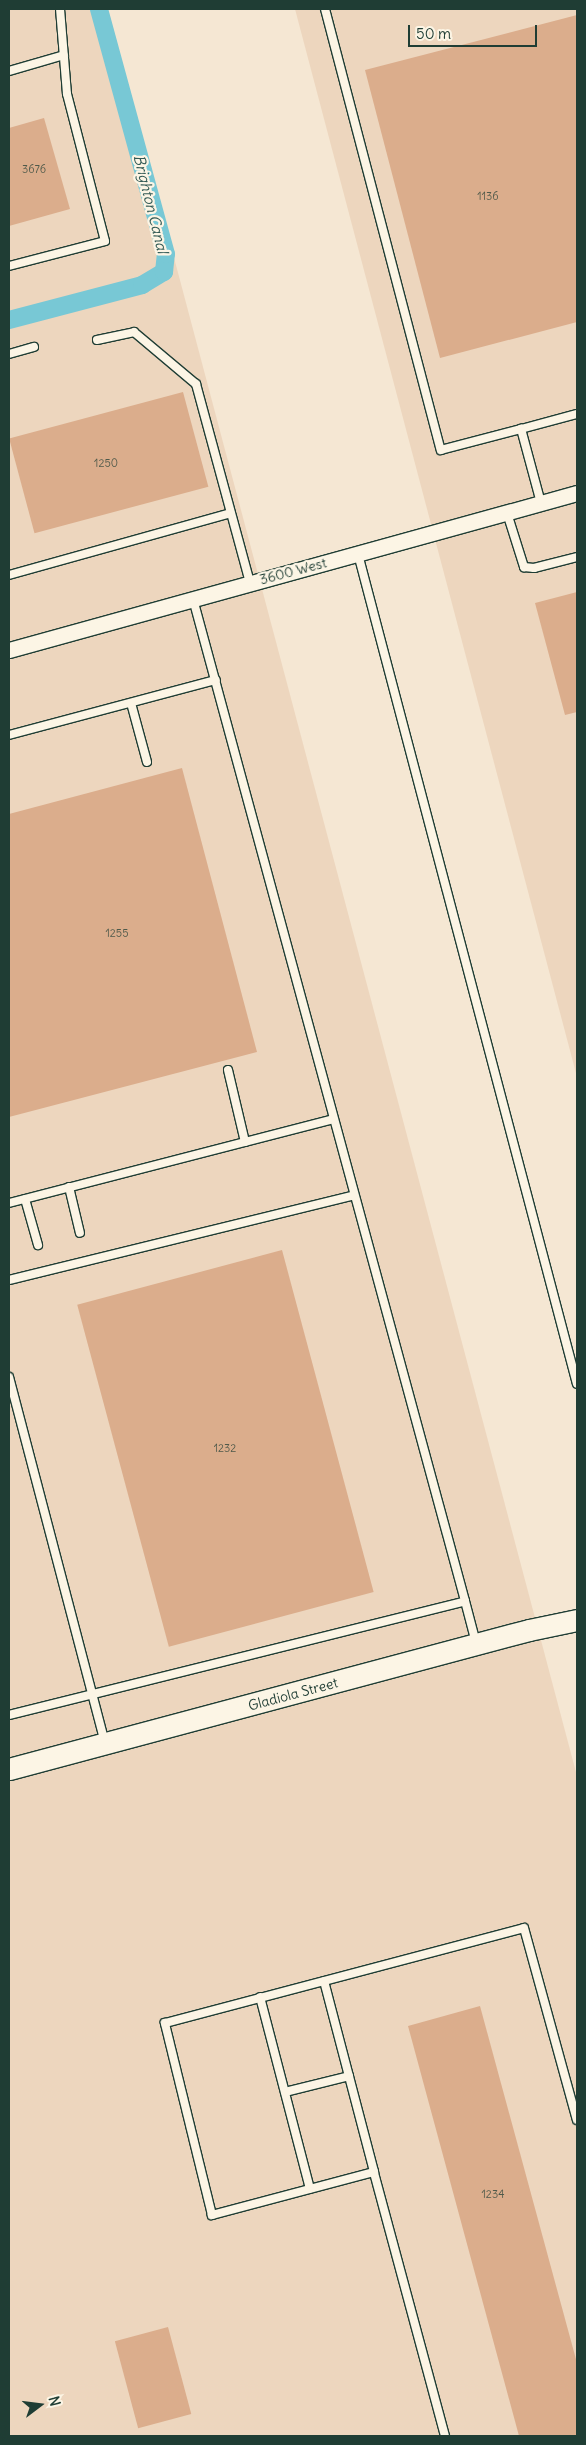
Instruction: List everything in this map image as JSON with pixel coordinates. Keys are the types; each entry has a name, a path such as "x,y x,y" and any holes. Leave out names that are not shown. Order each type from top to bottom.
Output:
{"street":[{"name":"3600 West","path":"9,650 577,493"},
{"name":"Gladiola Street","path":"9,1769 577,1620"}],"lane":[{"path":"9,266 105,241 67,94 60,9"},
{"path":"324,9 441,450 577,414"},
{"path":"9,71 64,55"},
{"path":"98,340 134,332 196,384 250,583"},
{"path":"9,354 34,347"},
{"path":"521,429 540,503"},
{"path":"9,575 231,512"},
{"path":"507,513 524,567 534,568 577,557"},
{"path":"358,554 577,1384"},
{"path":"193,599 476,1645"},
{"path":"9,735 216,680"},
{"path":"131,703 147,762"},
{"path":"228,1070 245,1142"},
{"path":"9,1203 333,1119"},
{"path":"69,1187 80,1233"},
{"path":"9,1280 354,1195"},
{"path":"25,1199 38,1245"},
{"path":"9,1377 106,1744"},
{"path":"9,1715 465,1601"},
{"path":"374,2172 212,2215 165,2023 524,1928 577,2120"},
{"path":"324,1981 445,2436"},
{"path":"260,1998 310,2189"},
{"path":"285,2092 349,2076"}],"shaded area":[{"path":"9,9 108,9 577,1776 577,2436 9,2436"},
{"path":"295,9 577,9 577,1077"}],"building":[{"path":"577,15 577,322 440,358 365,70"},
{"path":"44,118 70,209 9,226 9,128"},
{"path":"183,392 208,487 34,533 9,439"},
{"path":"577,592 577,712 565,715 535,603"},
{"path":"182,768 257,1052 9,1117 9,814"},
{"path":"282,1250 374,1592 169,1647 77,1305"},
{"path":"480,2006 577,2363 577,2436 519,2436 408,2026"},
{"path":"168,2327 191,2414 138,2428 115,2341"}],"waterway":[{"name":"Brighton Canal","path":"9,320 142,285 164,272 166,254 99,9"}]}
